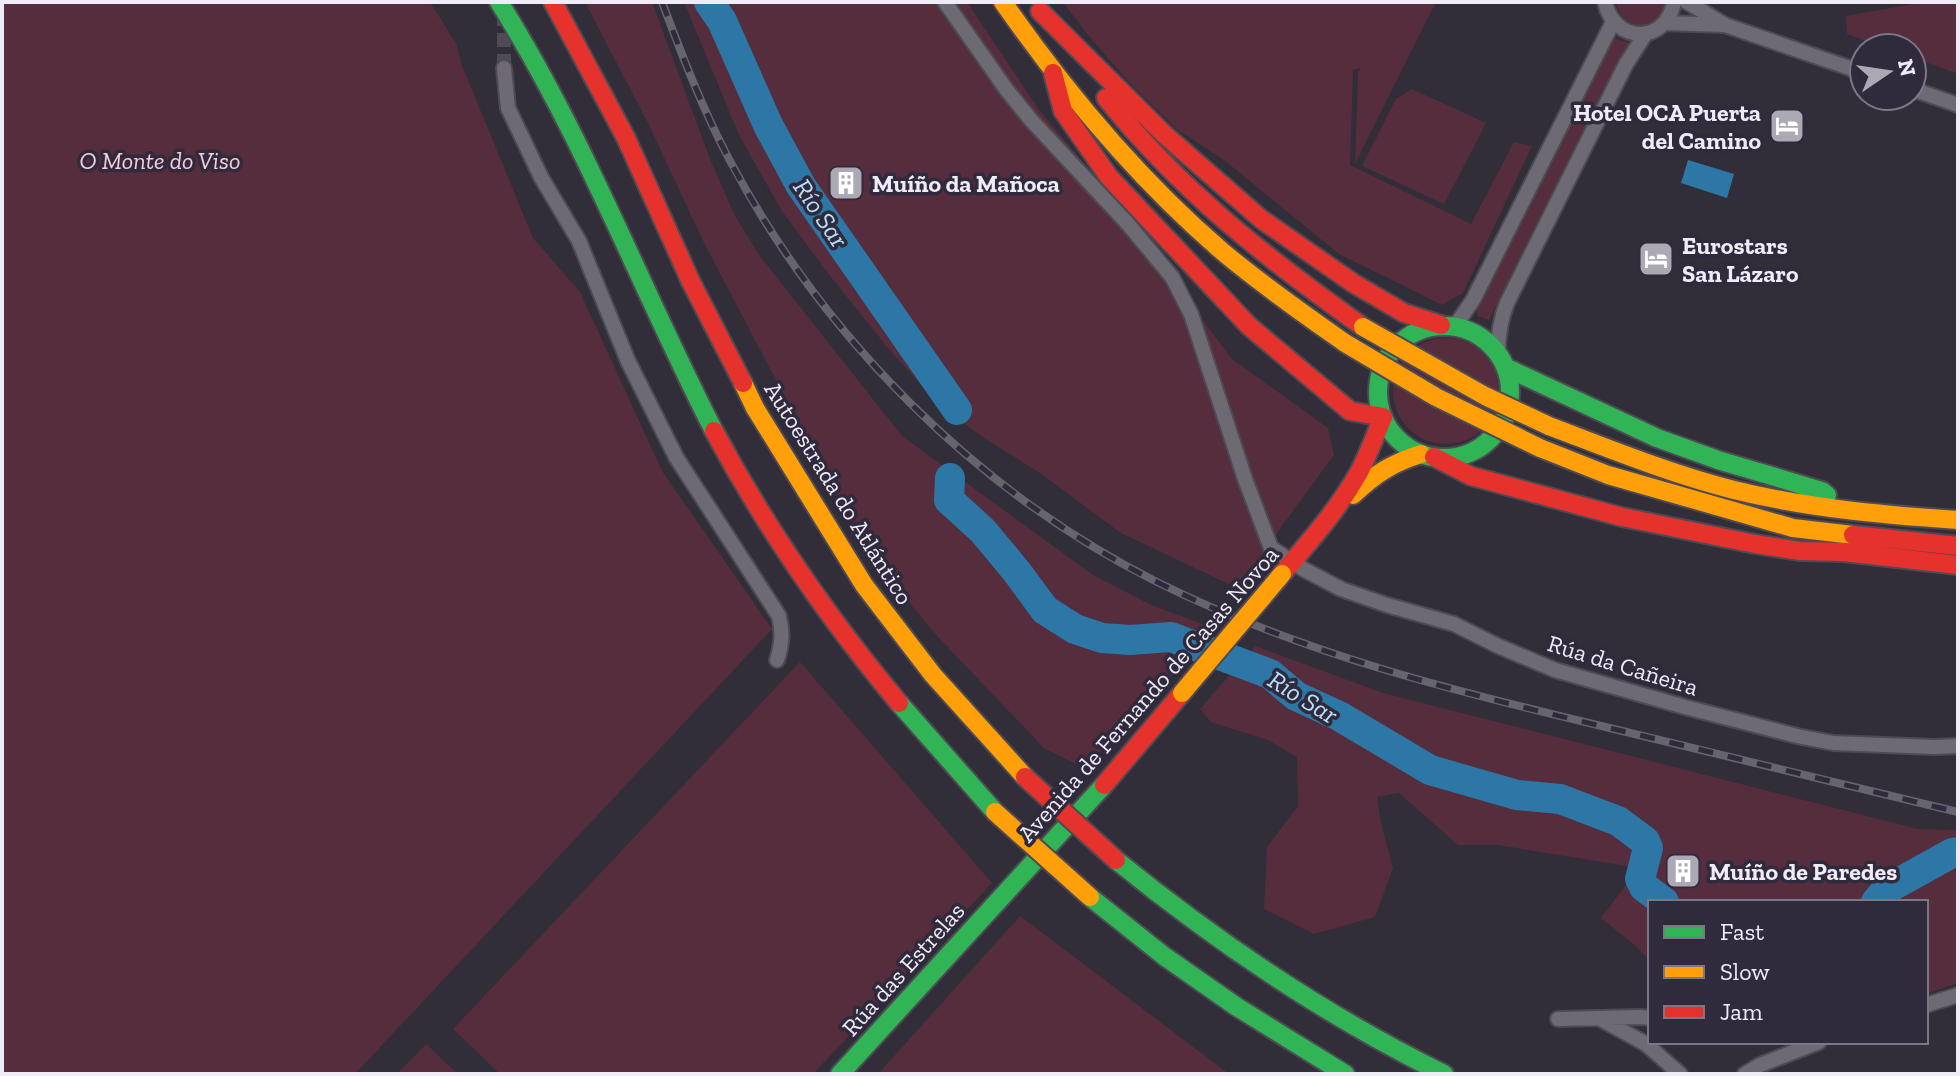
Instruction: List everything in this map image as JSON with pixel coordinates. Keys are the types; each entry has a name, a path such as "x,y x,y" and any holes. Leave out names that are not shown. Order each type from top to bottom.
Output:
{"main road":[{"path":"499,2 585,161 645,293 717,434 777,538 824,608 922,731 995,812 1090,897 1164,956 1225,999 1345,1074"},
{"name":"Autoestrada do Atlántico","path":"553,2 626,138 691,282 755,408 864,585 933,675 1025,777 1116,860 1211,935 1346,1022 1444,1074"},
{"path":"1003,2 1053,73 1141,175 1261,283 1345,343 1436,397 1540,448 1608,475 1793,528 1844,552"},
{"path":"1037,7 1165,135 1261,219 1353,283 1404,313 1472,331 1502,360 1593,409 1655,437 1741,468 1822,491 1846,509"},
{"path":"1037,7 1117,113 1168,169 1226,223 1295,279 1363,327 1485,396 1549,426 1631,457 1732,489 1802,504 1958,520"},
{"path":"1053,73 1063,111 1109,177 1227,303 1249,326 1350,411 1383,417 1395,436 1407,447 1471,476 1622,517 1800,551 1844,552 1958,565"},
{"name":"Avenida de Fernando de Casas Novoa","path":"1002,896 1125,762 1326,519 1365,462 1383,417 1378,402 1378,379 1386,359 1400,341 1419,330 1448,326"},
{"name":"Avenida de Fernando de Casas Novoa","path":"1326,519 1380,470 1396,461 1428,456 1454,458 1473,452 1489,440 1501,425 1509,406 1510,386 1502,360"},
{"path":"1793,528 1958,546"},
{"name":"Rúa das Estrelas","path":"840,1074 1002,896"}],"street":[{"name":"Rúa da Cañeira","path":"945,2 1023,110 1128,224 1172,277 1191,314 1271,548 1287,568 1387,605 1454,624 1555,670 1671,703 1833,743 1958,746"},
{"path":"1605,2 1613,22 1628,32 1646,33 1665,23 1674,2"},
{"path":"1687,2 1725,25 1848,67"},
{"path":"1448,326 1473,300 1613,22"},
{"path":"1665,23 1725,25"},
{"name":"Avenida de Fernando de Casas Novoa","path":"1502,360 1498,337 1507,303 1626,64 1646,33"},
{"path":"504,68 508,108 541,177 579,241 628,361 676,457 779,616 783,630 777,660"},
{"path":"1928,95 1958,105"},
{"path":"1928,1004 1958,995"},
{"path":"1599,1018 1646,1044 1680,1074"},
{"path":"1558,1019 1648,1018"},
{"path":"1745,1074 1814,1044"}],"green space":[{"name":"O Monte do Viso","path":"2,2 430,2 457,45 461,63 533,238 580,292 662,471 772,629 355,1074 2,1074"},
{"path":"585,2 652,2 710,159 734,214 759,255 902,436 1093,575 1151,605 1216,629 1084,768 1044,748 938,637 875,562 704,243 648,123"},
{"path":"684,2 967,2 1037,107 1232,359 1328,428 1334,455 1239,589 1121,533 1040,473 939,405 888,348 782,211 739,135"},
{"path":"1063,2 1436,2 1355,164 1358,72 1361,68 1353,70 1350,165 1471,224 1514,142 1532,146 1463,293 1442,305 1339,254 1224,160 1178,130 1134,88"},
{"path":"1616,2 1665,2 1656,20 1641,26 1625,20"},
{"path":"1924,2 1958,2 1958,74 1928,63 1928,32 1848,34 1846,16"},
{"path":"1613,38 1630,43 1489,320 1478,316 1477,309"},
{"path":"1412,89 1486,123 1444,204 1362,166 1396,99"},
{"path":"1446,338 1466,342 1484,353 1495,371 1499,391 1495,411 1484,429 1466,440 1446,444 1426,440 1408,429 1397,411 1393,391 1397,371 1408,353 1426,342"},
{"path":"1255,646 1383,693 1918,829 1958,830 1958,990 1955,984 1928,993 1928,900 1648,900 1648,959 1601,918 1639,868 1498,845 1458,845 1399,793 1377,797 1393,868 1375,917 1314,934 1264,909 1267,847 1298,806 1297,757 1268,740 1211,722 1200,709"},
{"path":"800,662 992,883 813,1074 500,1074 453,1029"},
{"path":"1020,916 1229,1074 878,1074"},
{"path":"426,1044 458,1074 397,1074"}],"water":[{"path":"1688,160 1734,174 1727,198 1681,183"}],"waterway":[{"name":"Río Sar","path":"709,2 722,21 768,125 801,186 957,410"},
{"name":"Río Sar","path":"950,478 949,500 983,531 1045,610 1075,629 1102,638 1130,640 1171,637 1270,674 1296,696 1339,716 1430,770 1517,795 1560,799 1618,821 1645,841 1648,848 1640,879 1644,887 1661,900"},
{"name":"Río Sar","path":"1878,900 1887,889 1958,852"}],"tunnel":[{"path":"504,16 504,68"}],"railway":[{"path":"662,2 701,101 729,159 767,225 810,287 858,347 910,403 966,454 1026,502 1089,544 1210,607 1382,669 1500,701 1958,812"}],"traffic: fast":[{"path":"499,2 558,106 714,431"},
{"path":"1444,326 1469,331 1491,345 1505,367 1510,392 1505,417 1491,439 1469,453 1444,458 1419,453 1397,439 1383,417 1378,392 1383,367 1397,345 1419,331 1444,326"},
{"path":"1505,367 1657,438 1827,495"},
{"path":"899,703 995,812"},
{"path":"840,1074 1104,785"},
{"path":"1116,860 1233,949 1315,1003 1444,1074"},
{"path":"1090,897 1164,956 1237,1007 1345,1074"}],"traffic: slow":[{"path":"1003,2 1078,102 1162,195 1238,264 1345,343"},
{"path":"1363,327 1485,396 1549,426"},
{"path":"1345,343 1436,397 1540,448"},
{"path":"743,383 755,408 864,585 933,675 1025,777"},
{"path":"1549,426 1664,469 1734,490 1845,510 1958,520"},
{"path":"1540,448 1608,475 1793,528 1853,535"},
{"path":"1353,495 1384,470 1421,454"},
{"path":"1182,693 1282,574"},
{"path":"995,812 1090,897"}],"traffic: jam":[{"path":"553,2 626,138 691,282 743,383"},
{"path":"1040,11 1165,135 1261,219 1353,283 1404,313 1441,325"},
{"path":"1053,73 1063,111 1109,177 1249,326 1350,411 1383,417"},
{"path":"1106,98 1164,164 1226,222 1363,327"},
{"path":"1282,574 1350,488 1383,417"},
{"path":"714,431 799,572 899,703"},
{"path":"1434,457 1471,476 1622,517 1800,551 1844,552 1958,565"},
{"path":"1853,535 1958,546"},
{"path":"1104,785 1182,693"},
{"path":"1025,777 1116,860"}],"place":[{"name":"Hotel OCA Puerta del Camino","path":"1787,126"},
{"name":"Muíño da Mañoca","path":"846,183"},
{"name":"Eurostars San Lázaro","path":"1656,259"},
{"name":"Muíño de Paredes","path":"1683,871"}]}
